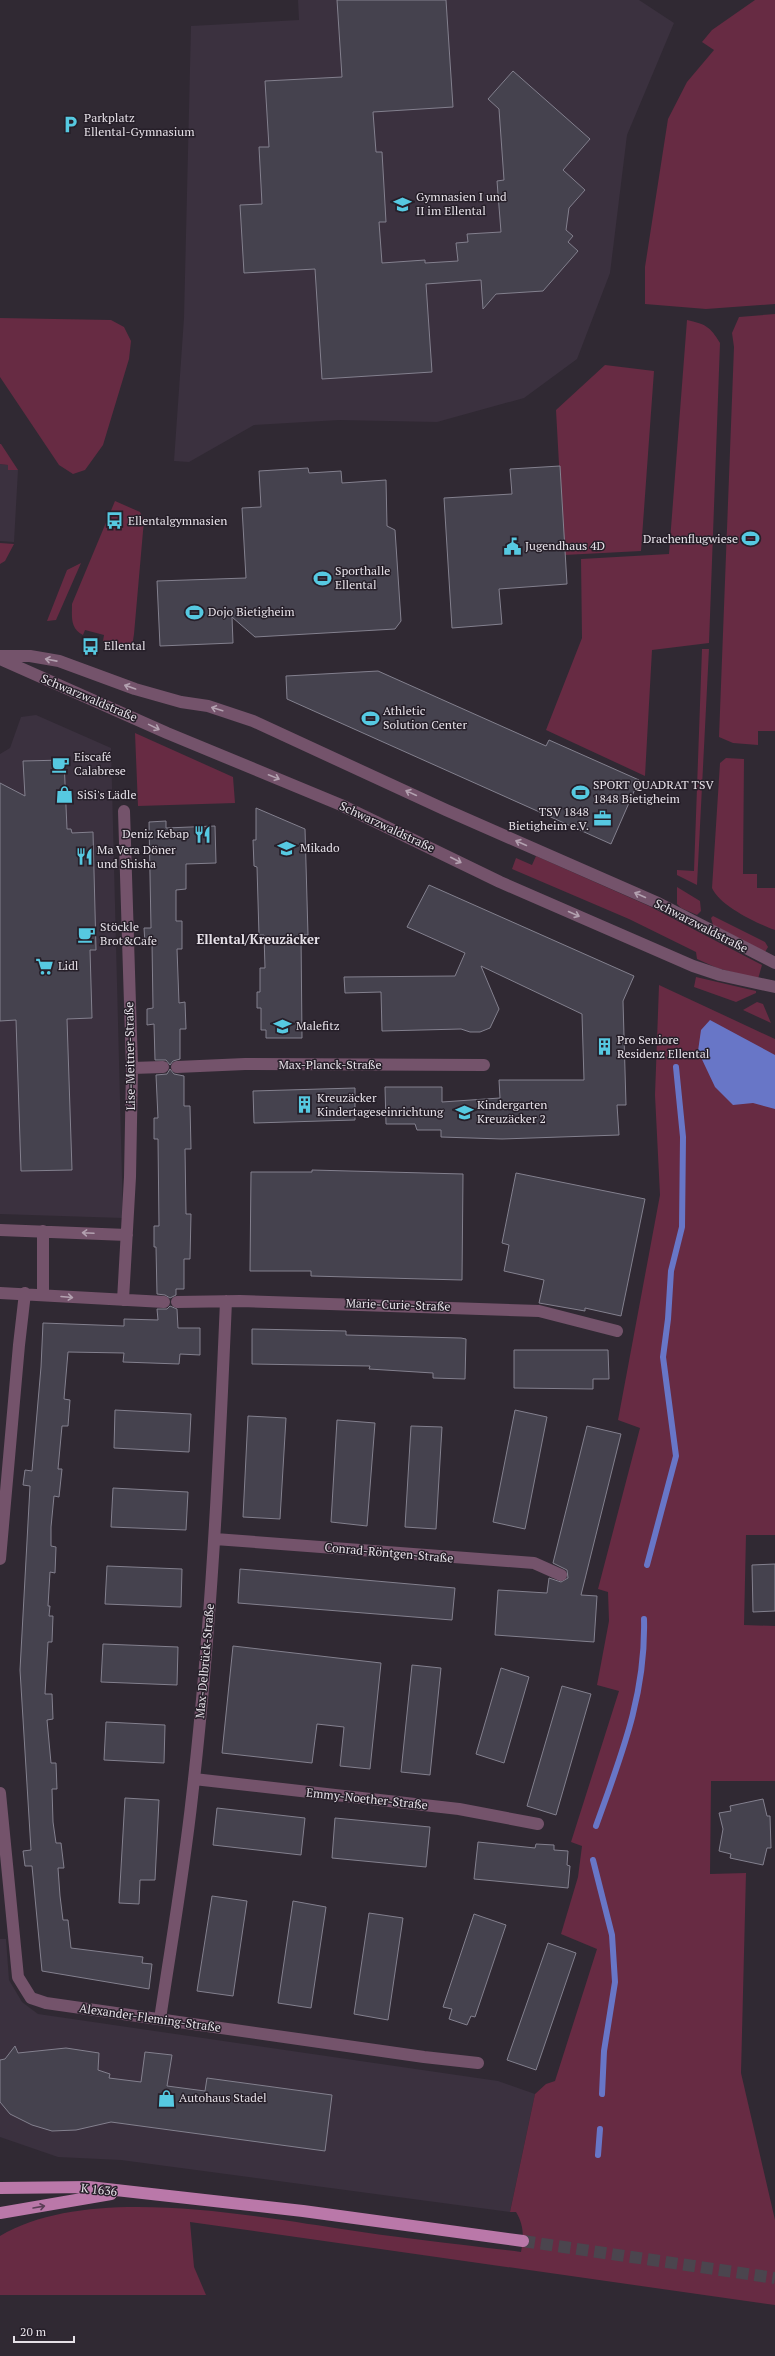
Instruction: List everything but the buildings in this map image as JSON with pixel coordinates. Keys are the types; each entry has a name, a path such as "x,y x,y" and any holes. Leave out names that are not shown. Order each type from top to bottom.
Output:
{"main road":[{"path":"0,2179 12,2187"},
{"name":"K 1636","path":"0,2188 89,2187 303,2211 523,2241"},
{"name":"K 1636","path":"0,2213 123,2192"},
{"path":"0,2221 15,2211"}],"street":[{"name":"Schwarzwaldstraße","path":"0,657 30,656 59,661 135,689 181,702 208,706 253,720 446,810 658,903 775,963"},
{"name":"Schwarzwaldstraße","path":"0,657 168,733 341,805 500,882 693,966 720,975 775,987"},
{"name":"Lise-Meitner-Straße","path":"123,1300 127,1235 132,1068 124,811"},
{"name":"Max-Planck-Straße","path":"177,1067 245,1064 484,1065"},
{"path":"132,1068 163,1067"},
{"path":"0,1230 127,1235"},
{"path":"43,1231 43,1295"},
{"path":"0,1293 25,1293 164,1302"},
{"path":"0,1559 16,1368 25,1293"},
{"name":"Marie-Curie-Straße","path":"177,1302 226,1301 539,1311 617,1331"},
{"name":"Max-Delbrück-Straße","path":"160,2019 194,1779 215,1539 226,1301"},
{"name":"Conrad-Röntgen-Straße","path":"215,1539 534,1563 560,1575"},
{"name":"Emmy-Noether-Straße","path":"194,1779 458,1809 538,1824"},
{"name":"Alexander-Fleming-Straße","path":"0,1793 18,1977 30,1998 46,2003 424,2057 478,2062"}],"shaded area":[{"name":"Gymnasien I und II im Ellental","path":"298,0 639,0 674,23 627,135 610,273 577,359 524,398 437,422 339,420 254,425 189,462 174,461 184,318 191,26 299,20"},
{"path":"755,0 775,0 775,304 706,309 645,304 645,267 668,119 687,82 714,50 702,42 712,30"},
{"name":"Drachenflugwiese","path":"775,314 775,731 758,731 758,745 733,743 719,737 734,347 732,333 739,317"},
{"path":"0,318 111,320 124,327 131,341 129,359 103,445 85,470 73,474 59,465 0,377"},
{"path":"687,320 698,323 710,329 720,343 709,643 652,650 645,776 546,730 582,638 581,559 669,554"},
{"path":"605,365 654,371 641,551 564,555 556,410"},
{"path":"0,444 18,470 8,470 8,465 0,464"},
{"path":"0,464 8,465 8,470 18,470 14,542 0,541"},
{"path":"115,501 140,512 144,520 134,634 132,647 127,649 103,641 104,635 85,630 83,635 74,626 72,618 72,604"},
{"path":"0,543 14,544 5,561 0,564"},
{"path":"81,563 56,620 47,621 67,570"},
{"path":"702,649 709,649 697,885 677,875 677,870 694,871"},
{"path":"36,715 111,748 123,1218 0,1214 0,754 10,748 21,717"},
{"path":"135,733 233,777 235,803 138,806"},
{"path":"726,758 744,759 743,874 757,874 757,888 775,888 775,930 758,923 730,907 716,895 712,888 720,763"},
{"path":"536,856 649,906 762,965 758,979 717,968 697,959 696,952 629,919 512,869 516,858 532,865"},
{"path":"677,887 700,901 701,911 697,915 681,908 677,904"},
{"path":"713,916 765,942 768,947 765,952 713,925 711,918"},
{"path":"696,977 756,991 756,993 736,1002 694,987"},
{"path":"659,985 775,1039 775,1535 746,1535 744,1625 775,1626 775,1781 711,1781 710,1874 746,1873 741,2073 775,2220 775,2305 190,2222 194,2267 206,2295 0,2295 0,2236 35,2220 75,2211 119,2207 210,2211 255,2216 382,2235 521,2252 523,2236 521,2222 516,2212 510,2212 535,2094 546,2084 555,2081 597,1949 561,1934 578,1877 582,1846 571,1842 619,1691 597,1685 609,1621 608,1592 598,1589 640,1428 618,1420 660,1195 655,1095"},
{"path":"757,1002 763,1004 771,1023 743,1010"},
{"path":"0,1939 6,1939 9,1980 22,2002 38,2014 498,2081 535,2094 510,2212 121,2160 58,2157 0,2137"}],"water":[{"path":"710,1020 775,1055 775,1109 753,1103 733,1105 715,1087 698,1051 701,1030"}],"waterway":[{"path":"647,1565 676,1456 663,1357 668,1319 671,1271 682,1227 683,1137 676,1067"},
{"path":"596,1826 623,1750 630,1725 641,1674 644,1647 644,1619"},
{"path":"593,1860 612,1935 615,1982 604,2051 602,2094"},
{"path":"598,2155 600,2129"}],"tunnel":[{"path":"523,2241 775,2278"}],"place":[{"name":"Parkplatz Ellental-Gymnasium","path":"71,125"},
{"name":"Gymnasien I und II im Ellental","path":"403,204"},
{"name":"Ellentalgymnasien","path":"115,521"},
{"name":"Drachenflugwiese","path":"751,539"},
{"name":"Jugendhaus 4D","path":"512,546"},
{"name":"Sporthalle Ellental","path":"322,578"},
{"name":"Dojo Bietigheim","path":"195,612"},
{"name":"Ellental","path":"91,646"},
{"name":"Athletic Solution Center","path":"370,718"},
{"name":"Eiscafé Calabrese","path":"61,764"},
{"name":"SPORT QUADRAT TSV 1848 Bietigheim","path":"580,792"},
{"name":"SiSi's Lädle","path":"64,795"},
{"name":"TSV 1848 Bietigheim e.V.","path":"602,819"},
{"name":"Deniz Kebap","path":"202,834"},
{"name":"Mikado","path":"287,848"},
{"name":"Ma Vera Döner und Shisha","path":"84,857"},
{"name":"Stöckle Brot&Cafe","path":"87,934"},
{"name":"Lidl","path":"45,966"},
{"name":"Malefitz","path":"283,1026"},
{"name":"Pro Seniore Residenz Ellental","path":"604,1047"},
{"name":"Kreuzäcker Kindertageseinrichtung","path":"304,1105"},
{"name":"Kindergarten Kreuzäcker 2","path":"464,1112"},
{"name":"Autohaus Stadel","path":"166,2098"}],"district":[{"name":"Ellental/Kreuzäcker","path":"258,939"}]}
